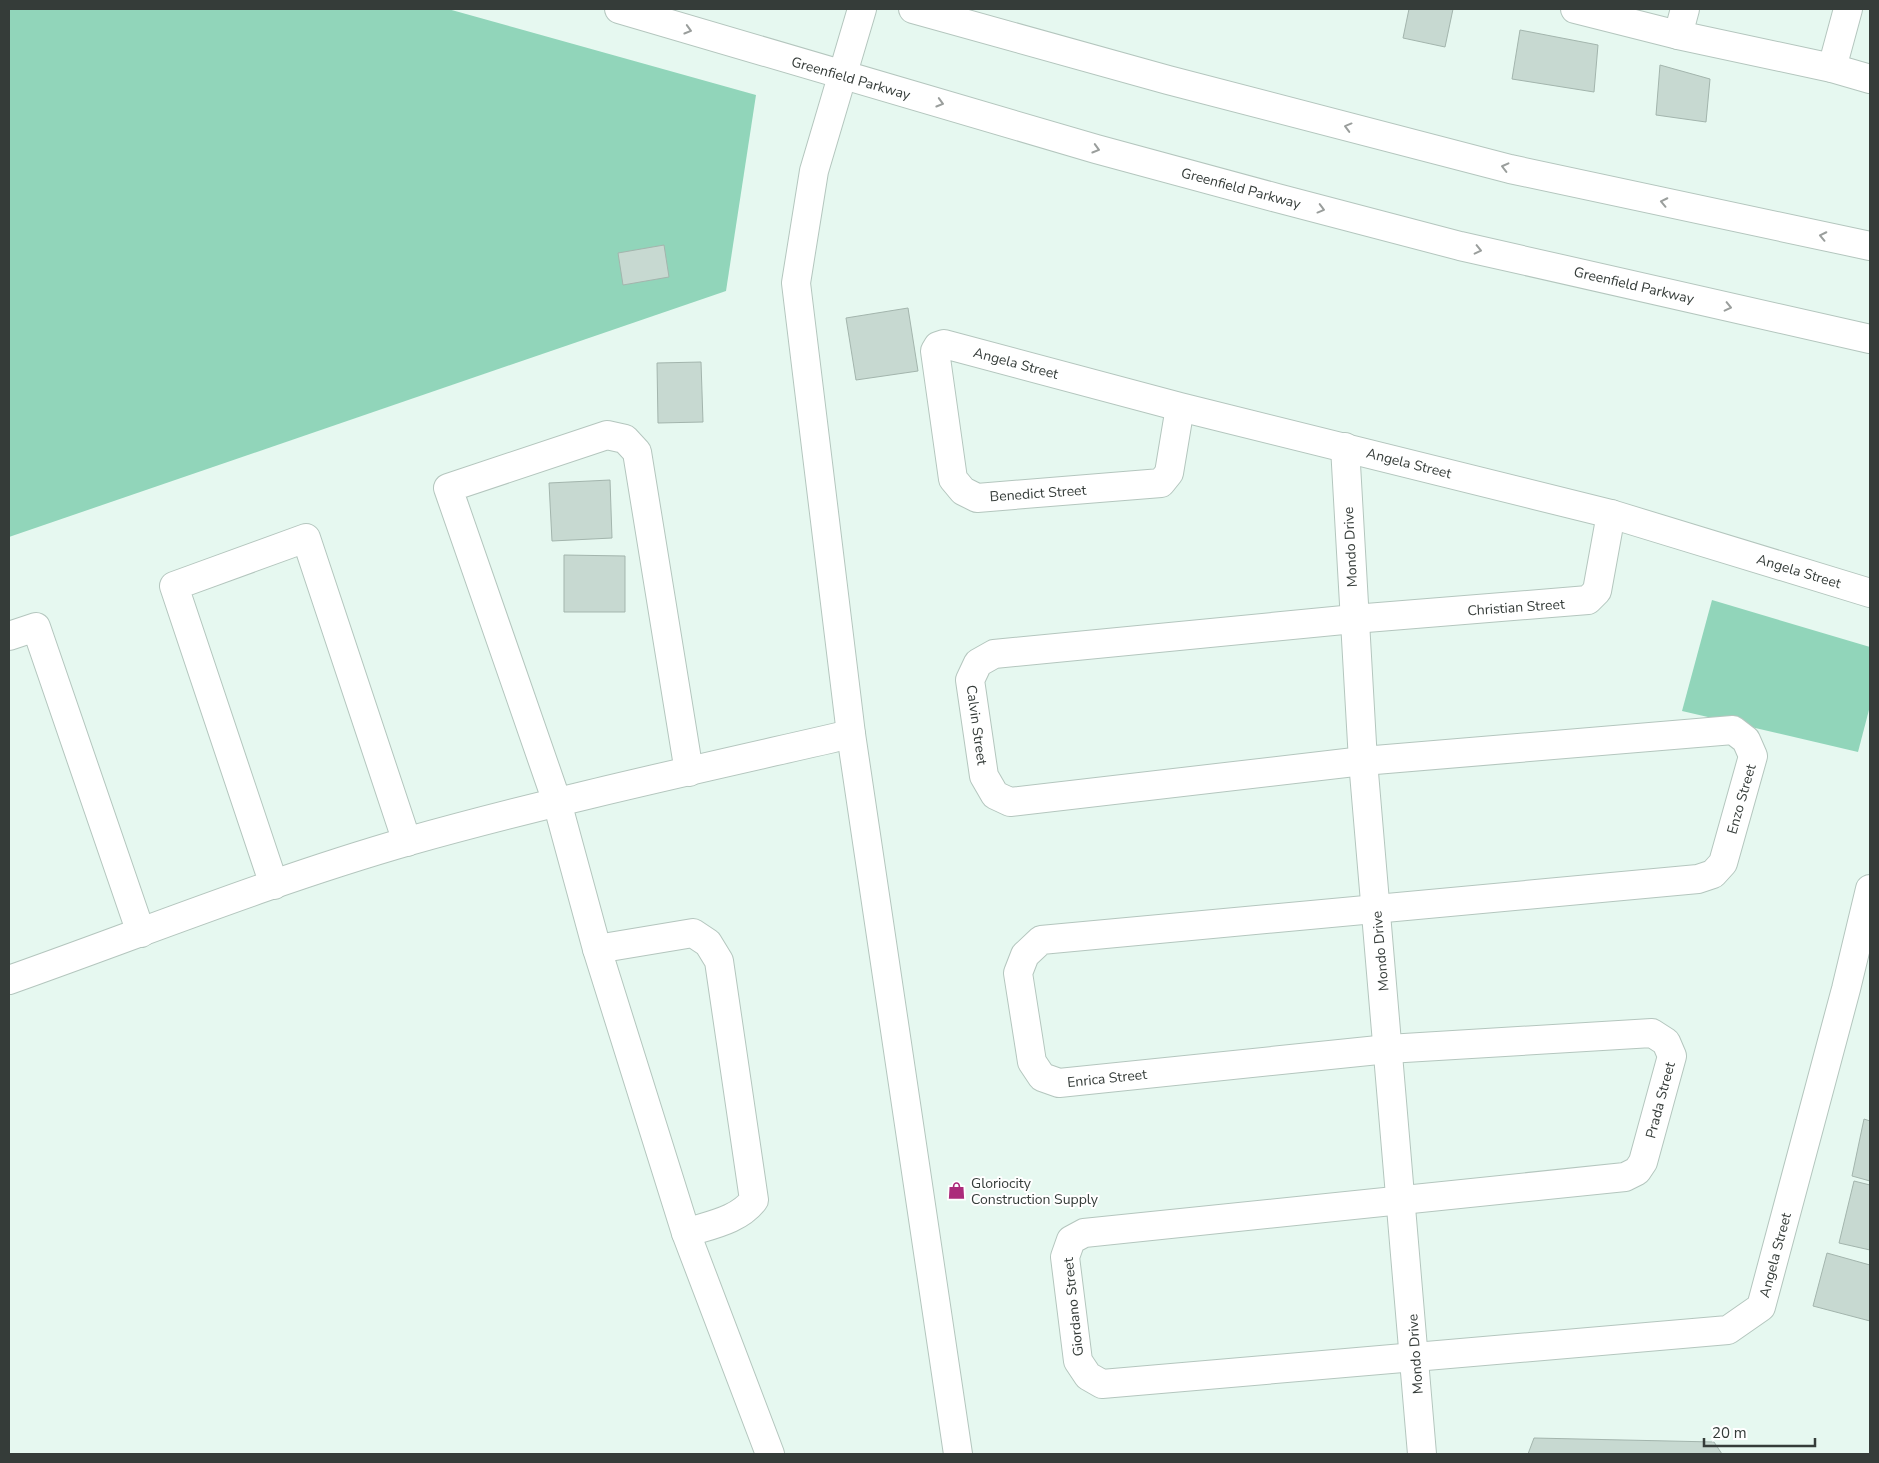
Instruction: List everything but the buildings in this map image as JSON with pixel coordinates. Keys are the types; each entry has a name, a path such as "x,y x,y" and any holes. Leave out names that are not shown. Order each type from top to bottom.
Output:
{"street":[{"name":"Greenfield Parkway","path":"618,9 1096,149 1460,246 1870,339"},
{"path":"862,9 814,172 796,283 851,734 958,1454"},
{"path":"913,9 1168,80 1510,169 1870,246"},
{"path":"1575,9 1678,35 1832,68 1870,79"},
{"path":"1678,35 1685,9"},
{"path":"1832,68 1848,9"},
{"name":"Benedict Street","path":"944,344 938,346 935,351 954,479 963,490 977,498 1161,483 1169,473 1180,407"},
{"name":"Angela Street","path":"944,344 1180,407 1345,446 1611,514 1870,593"},
{"path":"689,772 637,452 625,439 607,435 448,488 557,802 597,949 686,1233 770,1454"},
{"name":"Mondo Drive","path":"1345,446 1363,761 1416,1356 1422,1454"},
{"name":"Christian Street","path":"1354,619 1588,600 1597,591 1611,514"},
{"path":"274,884 174,586 306,538 408,842"},
{"name":"Calvin Street","path":"1354,619 994,654 978,663 970,680 984,776 995,795 1010,802 1363,761"},
{"path":"9,636 36,627 141,933"},
{"name":"Enzo Street","path":"1363,761 1733,730 1746,740 1754,756 1723,863 1713,874 1698,879 1377,910"},
{"path":"9,980 274,884 408,842 557,802 851,734"},
{"name":"Angela Street","path":"1416,1356 1728,1330 1761,1307 1846,989 1870,889"},
{"name":"Enrica Street","path":"1377,910 1041,940 1025,955 1018,973 1032,1062 1042,1077 1058,1083 1388,1049"},
{"path":"597,949 693,933 708,943 719,960 754,1200 746,1211 686,1233"},
{"name":"Prada Street","path":"1388,1049 1652,1033 1666,1042 1672,1056 1643,1162 1636,1171 1626,1177 1402,1200"},
{"name":"Giordano Street","path":"1402,1200 1084,1233 1071,1240 1065,1257 1078,1362 1088,1376 1102,1384 1416,1356"}],"green space":[{"path":"9,9 448,9 756,95 726,291 9,537"},
{"path":"1712,600 1870,647 1870,706 1858,752 1682,711"}],"place":[{"name":"Gloriocity Construction Supply","path":"957,1191"}]}
